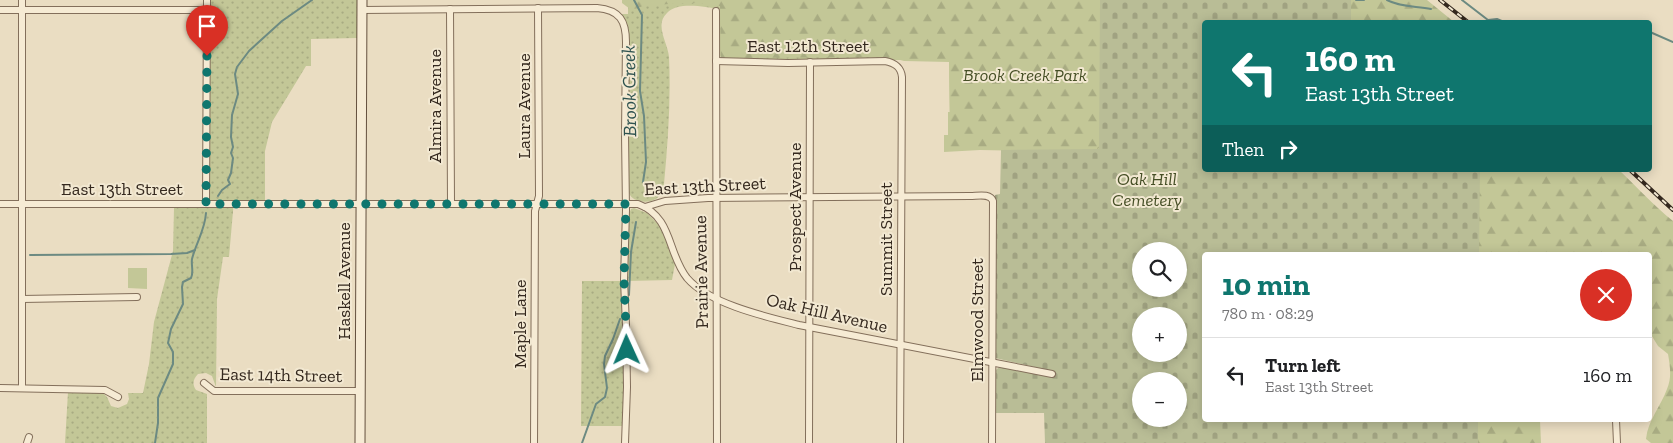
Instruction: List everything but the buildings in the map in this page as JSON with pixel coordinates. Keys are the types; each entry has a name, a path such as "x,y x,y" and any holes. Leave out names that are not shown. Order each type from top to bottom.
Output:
{"main road":[{"name":"Haskell Avenue","path":"360,443 362,5"}],"street":[{"path":"22,0 22,388"},
{"path":"206,204 207,0"},
{"path":"362,5 450,8 597,8 608,9 622,21 626,29 624,280 627,387 625,443"},
{"name":"Almira Avenue","path":"450,8 451,204"},
{"name":"Laura Avenue","path":"537,204 539,187 538,8"},
{"path":"0,10 207,10"},
{"name":"Prairie Avenue","path":"716,11 717,443"},
{"name":"East 12th Street","path":"716,61 886,61 898,66"},
{"name":"Prospect Avenue","path":"809,443 810,62"},
{"name":"Summit Street","path":"898,66 902,77 900,443"},
{"name":"East 13th Street","path":"0,204 638,204 645,207 665,200 716,198 970,196 989,196 992,198"},
{"name":"Elmwood Street","path":"992,198 992,443"},
{"name":"Maple Lane","path":"534,443 535,211 537,204"},
{"name":"Oak Hill Avenue","path":"645,207 654,212 663,224 678,262 688,279 703,291 717,298 766,316 810,327 1052,374"},
{"path":"22,299 137,297"},
{"name":"East 14th Street","path":"204,382 214,391 360,391"},
{"path":"0,388 105,390 118,397"},
{"path":"1616,422 1617,443"}],"green space":[{"path":"209,0 357,0 357,38 311,39 311,66 306,66 272,122 265,151 265,200 234,200 229,257 223,257 217,299 216,387 212,376 206,373 198,374 194,382 196,390 207,394 207,443 65,443 68,392 103,393 111,406 118,408 127,404 129,399 128,393 143,393 154,322 173,251 174,208 209,208"},
{"name":"Brook Creek Park","path":"622,0 1427,0 1452,20 1202,20 1202,25 1101,139 1095,152 980,150 944,152 944,135 948,135 948,112 950,112 949,62 904,61 889,57 721,58 720,6 696,3 643,6 630,9 622,3"},
{"name":"Brook Creek Park","path":"628,0 1100,0 1099,150 950,150 949,60 721,58 719,53 719,9 685,6 672,9 663,18 662,23 669,57 670,73 664,186 656,199 646,202 635,200 629,193 627,179 628,30 627,24 620,14 628,14"},
{"name":"Oak Hill Cemetery","path":"1100,0 1351,0 1351,20 1202,20 1202,172 1480,172 1479,252 1202,252 1202,422 1478,422 1478,443 1045,443 1044,413 995,413 995,371 999,367 1051,376 1052,371 995,358 995,195 1000,194 1001,150 1099,149"},
{"path":"1471,172 1621,172 1673,221 1673,443 1651,443 1646,439 1649,426 1669,385 1670,376 1668,354 1658,346 1652,336 1652,252 1471,252"},
{"path":"634,208 647,213 661,227 675,264 672,280 626,281 629,214 631,209"},
{"path":"128,268 147,268 147,289 128,288"},
{"path":"582,281 621,281 624,321 623,426 581,426"},
{"path":"1471,422 1540,422 1541,443 1472,443"}],"waterway":[{"path":"218,196 230,184 228,180 233,158 231,153 233,147 231,137 232,115 238,94 235,74 237,67 249,51 282,21 312,0"},
{"name":"Brook Creek","path":"634,0 642,15 640,91 644,116 646,162 643,182"},
{"path":"1356,0 1364,0"},
{"path":"1387,0 1403,5 1431,9"},
{"path":"1462,0 1488,20"},
{"path":"1488,20 1499,20"},
{"path":"1652,33 1673,42"},
{"path":"155,443 158,423 158,398 173,364 173,352 168,343 171,329 183,304 183,282 192,276 192,259 204,225 206,213"},
{"name":"Brook Creek","path":"629,295 631,252 636,222"},
{"path":"30,255 171,254 187,253 195,250"},
{"name":"Brook Creek","path":"582,443 596,404 605,397 607,388 605,356 620,319"}],"railway":[{"path":"1440,0 1465,20"},
{"path":"1632,172 1673,210"}],"route":[{"path":"207,56 206,204 626,204 624,296 627,350"}]}
